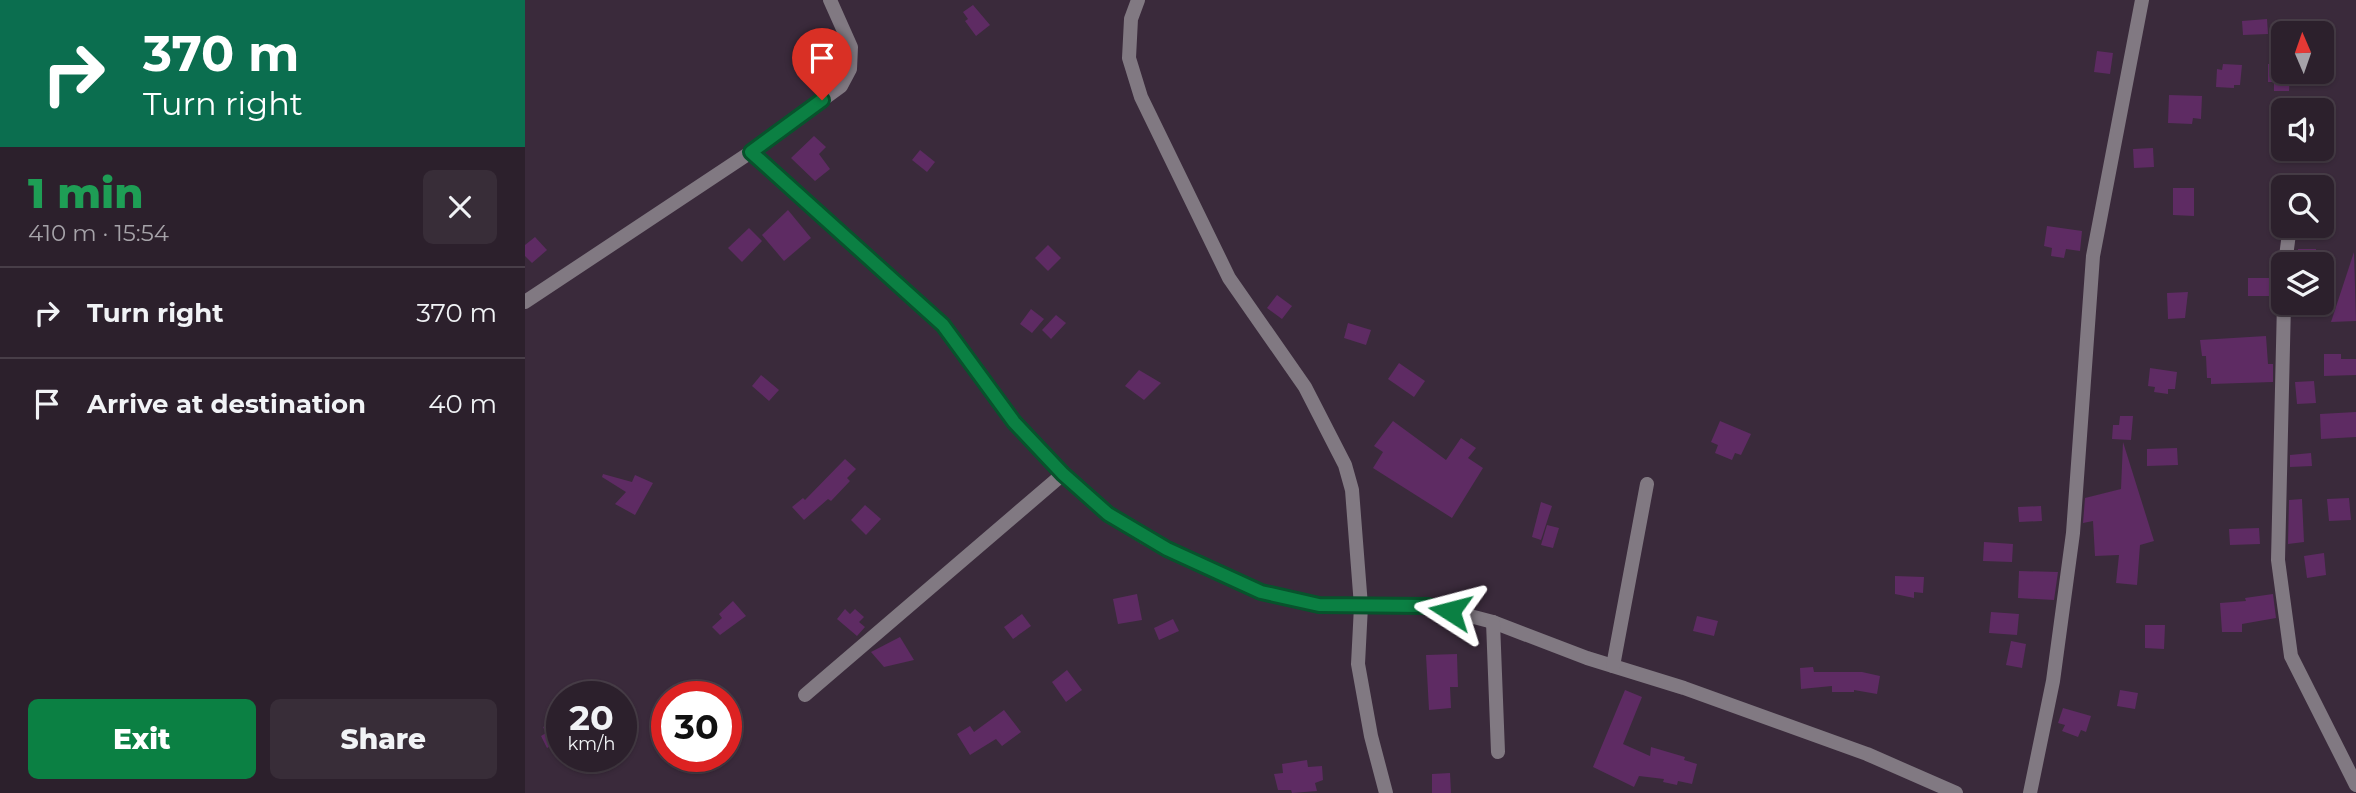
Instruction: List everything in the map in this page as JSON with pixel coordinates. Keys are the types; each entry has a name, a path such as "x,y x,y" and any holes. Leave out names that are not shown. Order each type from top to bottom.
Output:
{"street":[{"path":"525,302 751,152 841,86 850,69 851,47 830,0"},
{"path":"1138,0 1131,19 1129,58 1141,97 1229,278 1305,387 1345,465 1352,490 1361,606 1358,664 1371,736 1386,793"},
{"path":"2030,793 2053,681 2073,533 2092,256 2142,0"},
{"path":"751,152 943,325 1014,422 1063,474 1108,514 1188,560 1261,592 1319,605 1428,606 1493,622 1867,754 1956,793"},
{"path":"2284,315 2278,560 2291,656 2356,785"},
{"path":"805,695 1063,474"},
{"path":"1613,666 1647,484"},
{"path":"1493,622 1498,752"}],"building":[{"path":"973,5 990,25 976,36 965,21 968,19 963,12"},
{"path":"2267,19 2268,34 2243,35 2242,21"},
{"path":"2097,51 2113,53 2110,74 2094,72"},
{"path":"2223,64 2242,65 2240,85 2234,85 2234,88 2216,87 2217,69 2222,70"},
{"path":"2268,64 2271,64 2271,82 2268,82"},
{"path":"2274,84 2289,84 2289,91 2274,91"},
{"path":"2169,95 2202,96 2201,119 2193,118 2192,124 2168,123"},
{"path":"814,136 826,147 819,154 830,169 815,181 791,158"},
{"path":"2153,148 2154,167 2134,168 2133,149"},
{"path":"920,150 935,162 927,172 912,160"},
{"path":"2173,188 2194,188 2194,216 2173,215"},
{"path":"788,210 811,238 784,261 762,235"},
{"path":"2047,226 2082,231 2080,251 2066,249 2064,258 2051,256 2052,248 2044,246"},
{"path":"749,228 762,241 742,262 728,248"},
{"path":"535,237 547,250 532,263 525,256 525,245"},
{"path":"1048,245 1061,258 1048,271 1035,258"},
{"path":"2298,249 2316,249 2316,252 2298,252"},
{"path":"2354,252 2356,321 2331,322"},
{"path":"2248,278 2271,278 2271,296 2248,296"},
{"path":"2188,292 2185,318 2168,319 2167,293"},
{"path":"1277,295 1292,306 1282,319 1267,308"},
{"path":"1031,309 1044,319 1032,333 1020,324"},
{"path":"1056,315 1066,323 1051,339 1042,330"},
{"path":"1348,323 1371,330 1366,345 1344,338"},
{"path":"2266,336 2268,364 2273,364 2273,382 2211,384 2211,378 2207,378 2206,356 2202,356 2200,340"},
{"path":"2324,354 2341,354 2341,359 2356,359 2356,375 2324,376"},
{"path":"1399,363 1425,381 1414,397 1388,379"},
{"path":"2150,368 2177,372 2175,389 2168,389 2168,394 2154,392 2155,387 2148,386"},
{"path":"1139,370 1161,383 1144,400 1125,386"},
{"path":"761,375 779,390 769,401 752,386"},
{"path":"2314,381 2316,403 2297,404 2295,382"},
{"path":"2356,412 2356,437 2321,439 2320,414"},
{"path":"2120,416 2133,416 2131,440 2112,439 2113,425 2119,425"},
{"path":"1393,421 1446,460 1461,438 1476,448 1468,458 1483,468 1452,518 1373,468 1383,452 1374,446"},
{"path":"1720,421 1751,434 1741,455 1735,453 1732,460 1715,453 1718,445 1711,442"},
{"path":"2123,442 2154,541 2140,545 2137,585 2116,583 2119,555 2095,556 2093,521 2083,523 2085,498 2121,489"},
{"path":"2177,448 2178,465 2147,466 2147,449"},
{"path":"2311,453 2312,466 2290,467 2290,455"},
{"path":"845,459 856,469 847,478 850,481 831,501 828,499 804,520 792,507 803,498 805,500"},
{"path":"603,474 632,482 635,475 653,483 635,515 615,504 626,492 602,477"},
{"path":"2349,498 2351,520 2329,521 2327,499"},
{"path":"2302,499 2304,542 2288,544 2289,500"},
{"path":"1541,502 1552,506 1541,540 1532,537"},
{"path":"865,505 881,519 866,535 851,520"},
{"path":"2041,506 2042,521 2019,522 2018,507"},
{"path":"1547,525 1559,528 1553,548 1541,545"},
{"path":"2259,528 2260,544 2230,545 2229,529"},
{"path":"1984,542 2013,544 2012,562 1983,561"},
{"path":"2324,553 2326,575 2307,578 2304,556"},
{"path":"2019,571 2058,572 2054,600 2018,598"},
{"path":"1895,576 1924,577 1923,593 1914,592 1914,598 1895,594"},
{"path":"1137,594 1142,620 1118,624 1113,599"},
{"path":"2273,594 2276,618 2242,624 2242,632 2222,632 2220,603 2246,601 2245,598"},
{"path":"733,601 746,616 720,635 712,627 722,618 719,614"},
{"path":"845,609 850,614 855,609 864,617 859,622 865,627 857,636 837,619"},
{"path":"1991,612 2019,614 2017,635 1989,633"},
{"path":"1022,614 1031,626 1013,639 1004,627"},
{"path":"1697,616 1718,621 1714,636 1693,631"},
{"path":"1173,619 1179,631 1159,640 1154,628"},
{"path":"2145,625 2165,625 2164,649 2145,648"},
{"path":"900,637 914,660 884,667 871,652"},
{"path":"2011,641 2026,644 2022,668 2006,665"},
{"path":"1457,654 1458,687 1450,687 1451,708 1429,710 1426,655"},
{"path":"1813,667 1814,672 1862,672 1880,676 1877,694 1854,690 1832,692 1832,686 1801,689 1800,668"},
{"path":"1067,670 1082,690 1066,702 1052,682"},
{"path":"1625,690 1642,697 1623,744 1650,756 1651,747 1685,757 1684,760 1697,764 1692,784 1678,781 1677,785 1663,782 1664,779 1639,776 1634,787 1593,767"},
{"path":"2120,690 2138,693 2135,709 2117,706"},
{"path":"2063,708 2091,716 2086,732 2081,730 2078,737 2062,731 2065,725 2058,723"},
{"path":"1004,710 1021,732 1002,746 996,739 970,755 957,734 970,726 974,732"},
{"path":"546,733 546,746 541,736"},
{"path":"1307,760 1308,767 1322,766 1323,780 1315,783 1317,791 1292,793 1291,790 1278,790 1274,774 1283,773 1282,764"},
{"path":"1450,773 1451,793 1432,793 1432,774"}],"route":[{"path":"822,100 751,152 943,325 1014,422 1063,474 1108,514 1145,538 1188,560 1261,592 1319,605 1428,606 1450,611"}]}
